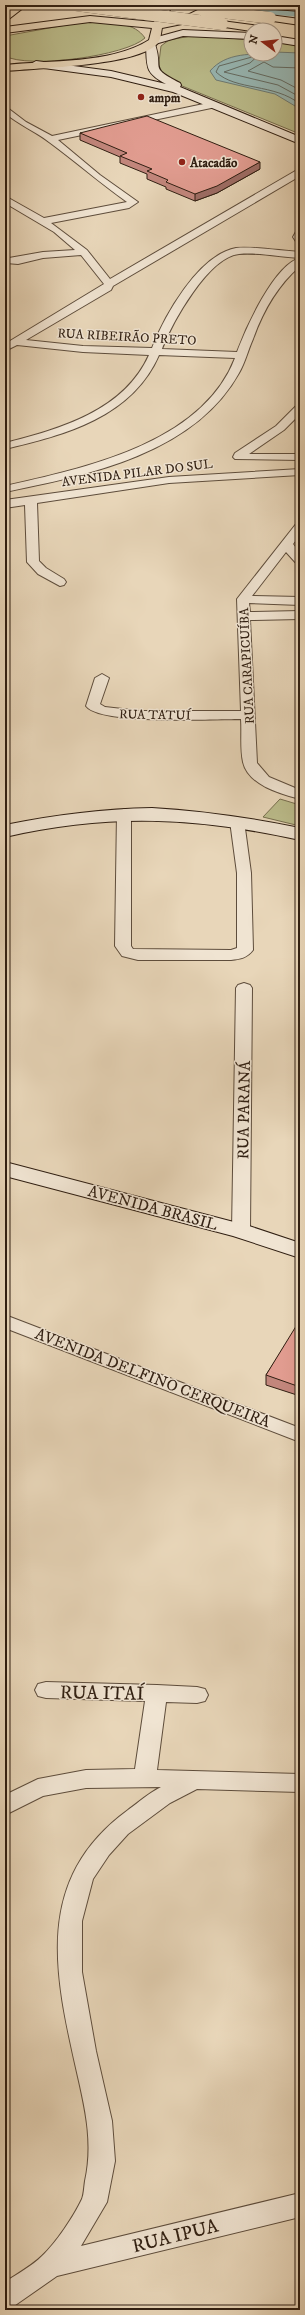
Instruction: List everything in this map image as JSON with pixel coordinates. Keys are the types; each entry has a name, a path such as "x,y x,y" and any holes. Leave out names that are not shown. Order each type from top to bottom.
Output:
{"main road":[{"path":"5,19 22,5"},
{"path":"76,5 243,27"},
{"path":"143,67 165,5 300,22"},
{"path":"5,68 36,64 97,60 133,52 155,36 215,5"},
{"path":"263,5 300,8"},
{"path":"5,30 82,19 130,22 155,36 243,36"},
{"path":"283,32 300,34"},
{"path":"155,36 188,33 243,36"},
{"path":"283,40 300,43"},
{"path":"5,60 128,77 177,90 300,141"},
{"path":"128,77 118,73 115,69 143,67 168,82 300,136"},
{"path":"5,831 67,819 124,813 179,814 237,821 300,834"},
{"name":"AVENIDA BRASIL","path":"5,1169 241,1231 300,1251"}],"street":[{"path":"51,139 213,105"},
{"path":"5,109 23,124 51,139 97,177 133,202 129,205 45,221"},
{"path":"10,345 300,172"},
{"path":"5,199 45,221 84,252 108,286"},
{"path":"300,232 298,237 300,241"},
{"path":"5,446 57,431 87,418 113,404 129,393 142,379 157,352 167,326 189,292 211,267 227,254 236,251 300,255"},
{"path":"9,261 18,261 43,255 84,252"},
{"path":"5,489 86,471 131,454 188,423 206,409 234,373 239,355 255,317 280,282 300,262"},
{"name":"RUA RIBEIRÃO PRETO","path":"10,345 239,355"},
{"path":"300,408 280,428 239,455 239,457 300,457"},
{"name":"AVENIDA PILAR DO SUL","path":"5,504 169,480 272,472 300,472"},
{"name":"AVENIDA PILAR DO SUL","path":"272,472 300,478"},
{"path":"31,499 33,562 42,571 60,582"},
{"name":"RUA CARAPICUÍBA","path":"300,527 243,599 250,762 253,770 265,781 300,795"},
{"path":"286,544 300,560"},
{"path":"243,599 300,601"},
{"path":"244,616 300,615"},
{"name":"RUA TATUÍ","path":"102,678 92,706 101,711 124,714 249,715"},
{"path":"124,813 123,946 127,953 138,956 231,955 239,954 245,950 244,873 237,821"},
{"name":"RUA PARANÁ","path":"241,1231 244,988"},
{"name":"AVENIDA DELFINO CERQUEIRA","path":"5,1321 300,1435"},
{"name":"RUA ITAÍ","path":"46,1690 197,1695"},
{"name":"RUA ITAÍ","path":"145,1778 158,1693"},
{"path":"5,1806 38,1788 86,1779 145,1778 300,1783"},
{"path":"5,2297 51,2265 64,2249 94,2202 102,2161 100,2121 84,2051 70,1972 70,1921 82,1876 101,1848 120,1828 162,1797 194,1780"},
{"name":"RUA IPUA","path":"51,2265 300,2205"}],"green space":[{"path":"98,22 130,26 141,33 145,38 118,50 76,59 34,61 17,60 5,56 5,36 77,23"},
{"path":"196,35 243,39 243,62 283,62 283,43 300,46 300,134 165,79 158,70 161,46 169,40"},
{"path":"280,799 300,805 300,826 263,817"}],"water":[{"path":"283,52 300,53 300,109 275,94 216,80 210,71 224,60 243,55 243,62 283,62"}],"building":[{"name":"Atacadão","path":"147,116 260,162 217,186 195,194 166,182 168,180 147,171 152,169 120,156 127,153 80,133"},
{"path":"298,1323 300,1323 300,1387 266,1375"}],"waterway":[{"path":"241,7 300,12"}],"place":[{"name":"ampm","path":"141,97"},
{"name":"Atacadão","path":"182,162"}]}
